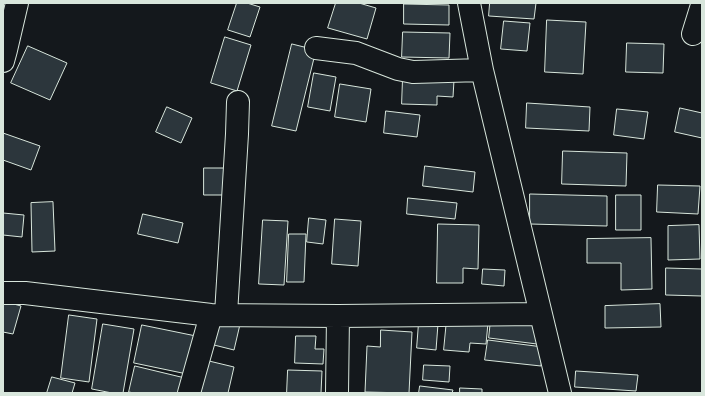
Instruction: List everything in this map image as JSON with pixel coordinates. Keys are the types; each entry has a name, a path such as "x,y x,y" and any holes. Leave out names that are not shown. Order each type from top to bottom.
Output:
{"street":[{"path":"3,61 17,3"},
{"path":"469,3 482,70 560,393"},
{"path":"693,34 702,5"},
{"path":"316,48 356,53 398,69 413,72 482,70"},
{"path":"189,393 218,314 237,134 238,102"},
{"path":"3,293 25,293 218,314 338,316 540,314"},
{"path":"337,393 338,316"}],"building":[{"path":"237,3 247,3 260,7 250,37 228,30"},
{"path":"336,3 359,3 376,8 367,39 328,28"},
{"path":"490,3 536,3 534,19 489,16"},
{"path":"404,4 449,5 449,25 404,24"},
{"path":"547,20 586,22 583,74 545,72"},
{"path":"504,21 530,23 527,51 501,49"},
{"path":"403,32 450,33 449,58 402,57"},
{"path":"225,37 251,45 237,91 211,83"},
{"path":"627,43 664,44 663,73 626,72"},
{"path":"292,44 316,50 296,131 272,126"},
{"path":"28,46 67,63 50,100 11,83"},
{"path":"314,73 336,77 330,111 308,107"},
{"path":"403,77 454,80 453,97 437,96 437,105 402,104"},
{"path":"340,84 371,89 366,122 335,117"},
{"path":"527,103 590,107 589,131 526,128"},
{"path":"167,107 192,118 181,143 156,132"},
{"path":"680,108 702,113 702,138 675,132"},
{"path":"617,109 648,112 644,139 614,135"},
{"path":"386,111 420,115 417,137 384,133"},
{"path":"3,133 40,146 31,170 3,160"},
{"path":"563,151 627,153 626,186 562,184"},
{"path":"425,166 475,172 473,192 423,186"},
{"path":"204,168 227,168 226,195 204,195"},
{"path":"658,185 700,186 698,214 657,212"},
{"path":"530,194 607,196 607,226 530,224"},
{"path":"616,195 641,195 641,230 616,230"},
{"path":"408,198 457,203 455,219 407,214"},
{"path":"53,202 55,251 32,252 31,203"},
{"path":"3,213 24,215 22,237 3,235"},
{"path":"143,214 183,223 178,243 138,234"},
{"path":"309,218 326,220 323,244 307,242"},
{"path":"335,219 361,221 358,266 332,264"},
{"path":"263,220 288,221 284,285 259,284"},
{"path":"438,224 479,225 478,269 463,268 463,283 437,283"},
{"path":"699,225 700,259 668,260 668,226"},
{"path":"289,234 306,234 304,282 287,282"},
{"path":"651,238 652,289 621,290 621,263 587,263 587,239"},
{"path":"666,268 702,269 702,296 666,295"},
{"path":"483,269 505,270 504,286 482,284"},
{"path":"3,301 21,306 13,334 3,332"},
{"path":"660,304 661,327 605,328 605,306"},
{"path":"69,315 97,319 89,382 61,378"},
{"path":"221,315 241,320 234,350 214,345"},
{"path":"447,319 488,323 486,344 470,343 469,352 444,350"},
{"path":"491,319 540,325 537,344 489,338"},
{"path":"419,322 438,324 436,350 417,348"},
{"path":"103,324 134,329 123,393 112,393 92,389"},
{"path":"142,325 196,336 187,374 134,363"},
{"path":"381,330 412,332 409,393 365,392 367,346 380,347"},
{"path":"296,336 316,336 315,349 324,349 323,364 295,363"},
{"path":"488,340 543,347 541,366 485,360"},
{"path":"209,361 234,367 228,393 201,393"},
{"path":"424,365 450,366 449,382 423,380"},
{"path":"135,366 185,378 181,393 129,392"},
{"path":"288,370 322,371 321,393 287,393"},
{"path":"576,371 638,375 636,391 575,387"},
{"path":"52,377 75,383 72,393 47,393"},
{"path":"420,386 453,390 452,393 419,393"},
{"path":"460,388 482,389 482,393 460,393"}]}
